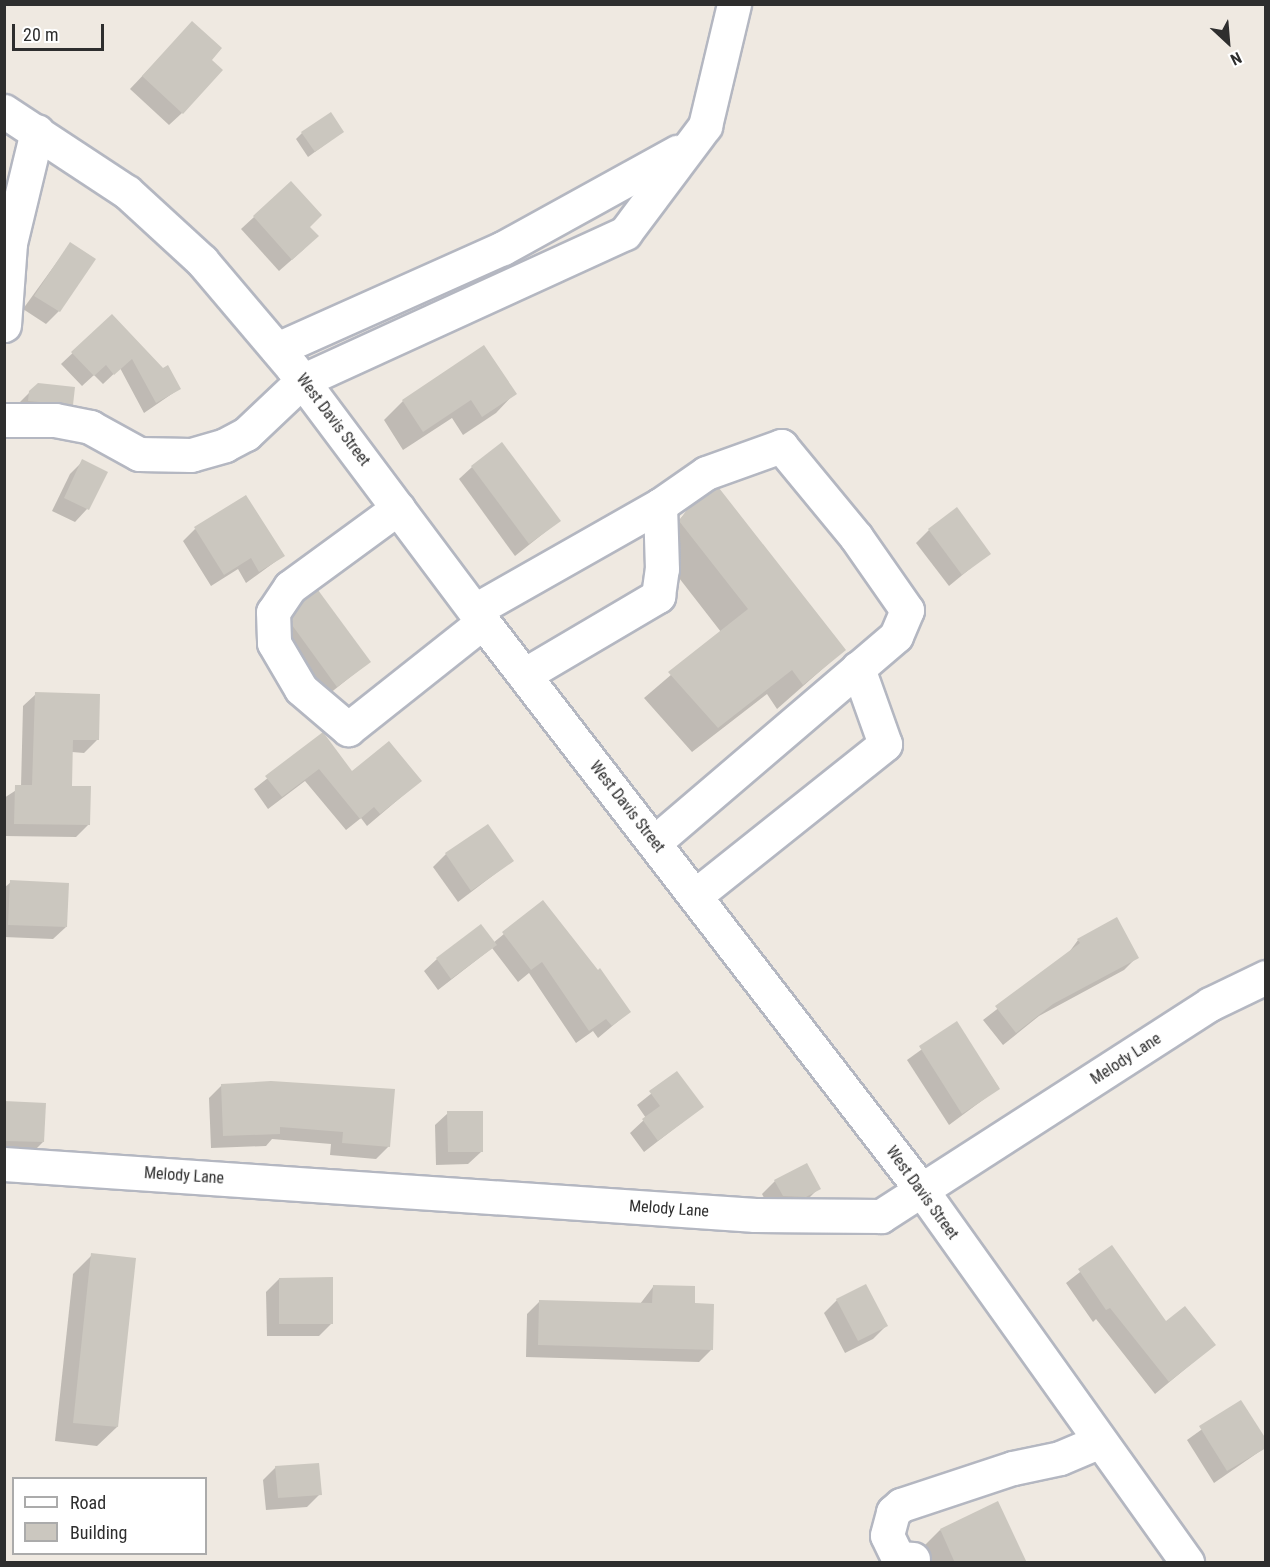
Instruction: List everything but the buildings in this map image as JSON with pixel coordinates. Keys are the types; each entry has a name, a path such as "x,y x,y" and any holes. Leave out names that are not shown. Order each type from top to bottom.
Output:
{"street":[{"path":"4,420 55,420 90,427 139,454 191,455 225,446 246,434 302,381 625,233 705,126 734,4"},
{"name":"West Davis Street","path":"4,111 127,192 202,261 277,350 524,675 923,1192 1187,1563"},
{"path":"277,350 503,248 669,159 705,126"},
{"path":"4,325 10,243 37,131"},
{"path":"398,508 290,587 273,612 273,643 301,689 348,729 479,616 660,505 706,473 781,446 856,537 907,610 896,636 655,842"},
{"path":"524,675 658,596 662,569 660,505"},
{"path":"696,895 885,744 858,668"},
{"name":"Melody Lane","path":"4,1164 755,1215 881,1216 923,1192 1210,1004 1266,977"},
{"path":"913,1560 898,1557 887,1535 893,1512 901,1505 1013,1468 1060,1458 1100,1441"}]}
